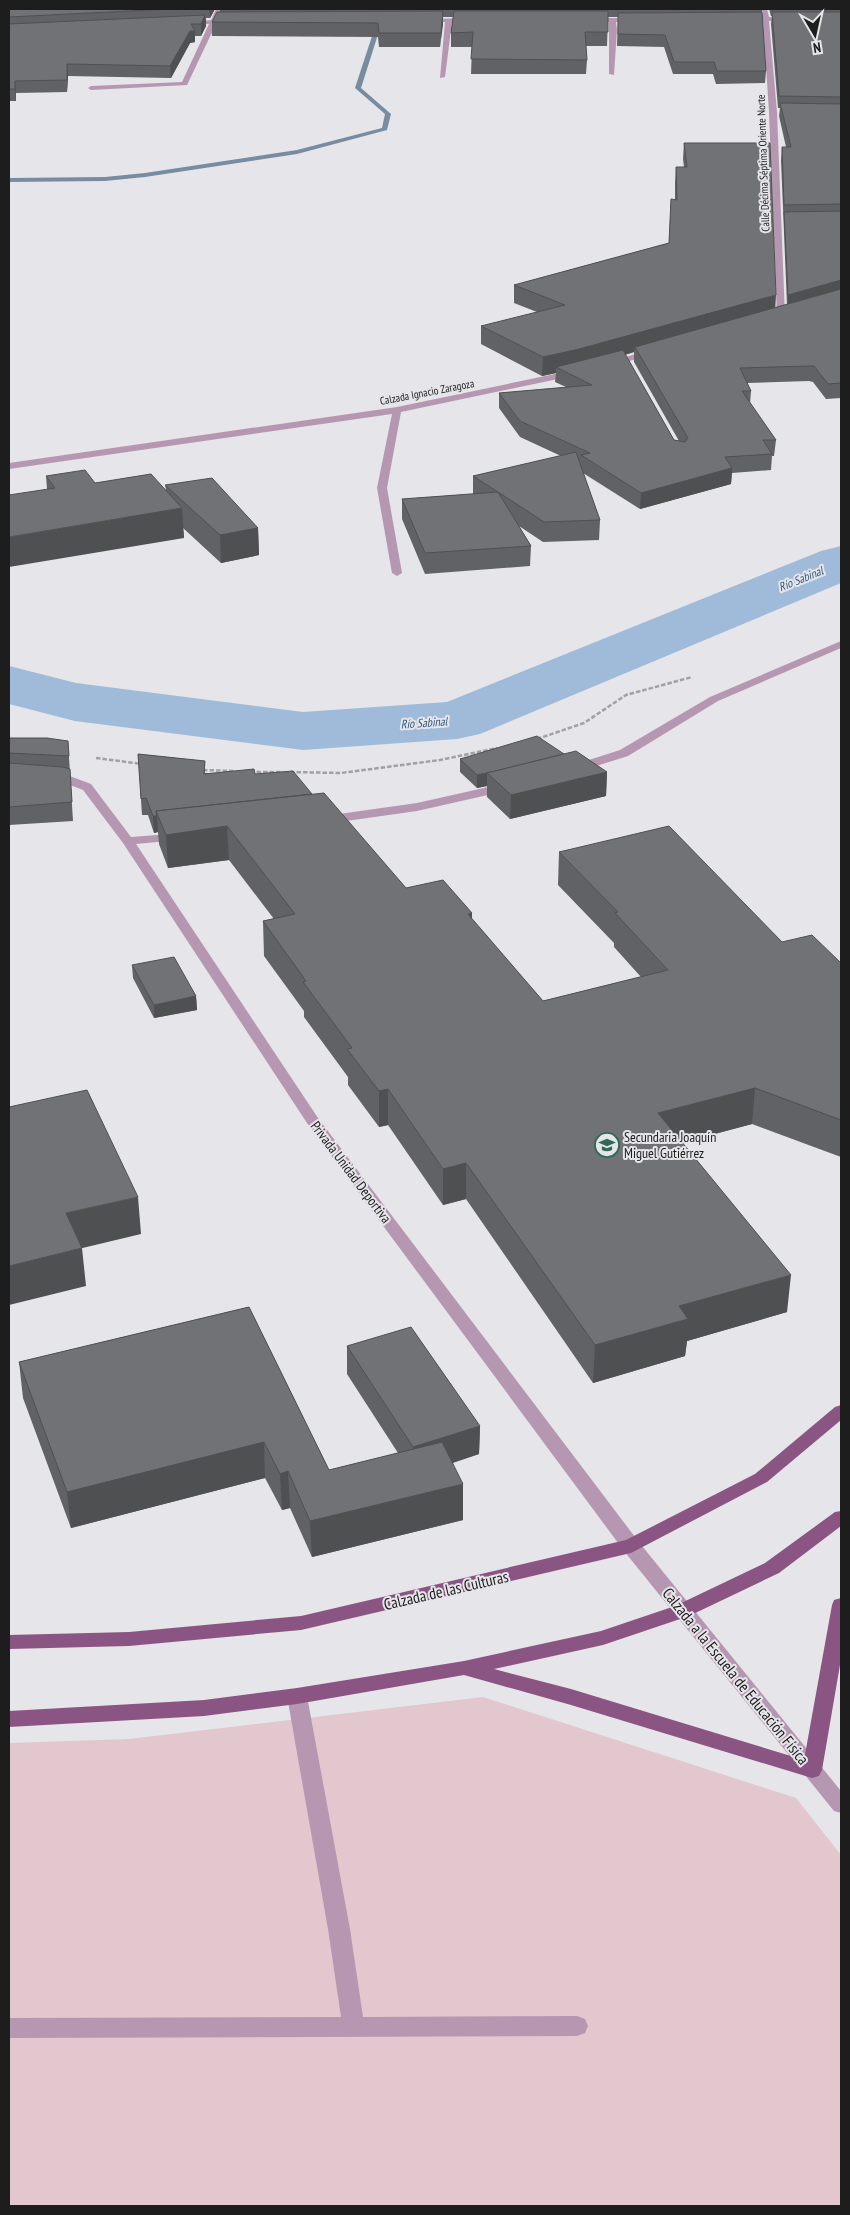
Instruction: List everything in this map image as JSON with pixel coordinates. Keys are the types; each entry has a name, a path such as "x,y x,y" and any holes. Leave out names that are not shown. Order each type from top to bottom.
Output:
{"main road":[{"name":"Calzada de las Culturas","path":"9,1642 129,1639 301,1623 631,1546 761,1478 841,1411"},
{"path":"9,1719 204,1708 297,1696 464,1668 603,1638 682,1611 772,1568 841,1517"},
{"path":"464,1668 571,1697 812,1770 841,1605"}],"street":[{"path":"91,88 185,84 192,62 205,42 219,9"},
{"name":"Calle Décima Séptima Oriente Norte","path":"765,9 773,112 781,317"},
{"path":"736,19 803,19"},
{"path":"442,77 449,20"},
{"path":"410,21 478,20"},
{"path":"583,20 650,20"},
{"path":"612,20 614,30 612,74"},
{"path":"176,23 243,21"},
{"path":"773,112 783,112"},
{"path":"777,222 786,222"},
{"path":"598,367 627,363 662,349"},
{"name":"Calzada Ignacio Zaragoza","path":"9,466 397,410 580,372"},
{"path":"397,410 382,488 397,573"},
{"path":"560,773 624,753 714,699 841,644"},
{"name":"Privada Unidad Deportiva","path":"9,776 67,779 87,786 128,841 312,1120 631,1546"},
{"path":"311,822 417,807 523,783"},
{"path":"128,841 186,835"},
{"name":"Calzada a la Escuela de Educación Física","path":"631,1546 841,1805"},
{"path":"297,1696 337,1920 353,2027"},
{"path":"9,2028 577,2026"}],"path":[{"path":"533,741 584,723 626,694 687,679"},
{"path":"245,772 342,773 440,760 505,746"},
{"path":"94,758 150,764"},
{"path":"197,770 236,771"}],"shaded area":[{"path":"483,1697 796,1798 841,1855 841,2206 9,2206 9,1743 129,1739"}],"building":[{"path":"9,9 170,9 9,17"},
{"path":"443,11 441,33 379,33 378,23 212,22 217,12"},
{"path":"454,11 608,11 608,32 585,32 587,60 471,59 473,32 451,33"},
{"path":"762,12 766,71 717,71 714,62 674,62 665,35 618,34 618,13"},
{"path":"772,12 841,12 841,97 779,96"},
{"path":"205,15 201,24 191,24 195,31 190,31 170,66 67,64 67,80 15,81 15,89 9,89 9,24"},
{"path":"780,103 841,104 841,204 784,205 782,147 791,147"},
{"path":"684,143 770,143 776,295 579,349 543,357 481,326 565,305 514,285 669,243 671,199 677,200 676,167 687,167"},
{"path":"841,211 841,280 788,295 784,212"},
{"path":"841,289 841,383 828,384 814,366 740,368 751,391 742,391 776,440 763,440 772,454 725,457 732,468 641,493 581,455 590,453 520,421 499,393 592,385 556,367 623,350 674,440 685,442 688,438 635,347"},
{"path":"576,452 600,520 544,522 473,476"},
{"path":"85,470 95,483 151,474 182,508 9,537 9,495 55,488 46,476"},
{"path":"212,478 258,528 220,535 165,485"},
{"path":"498,492 531,546 425,553 402,499"},
{"path":"537,736 564,754 477,775 460,759"},
{"path":"9,738 47,738 68,741 69,756 9,753"},
{"path":"576,751 607,772 511,795 487,773"},
{"path":"138,754 205,761 204,774 254,769 255,774 293,771 312,794 156,811 157,816 153,816 146,798 141,799"},
{"path":"9,763 70,769 72,802 9,807"},
{"path":"324,793 406,888 443,880 472,913 468,914 543,1001 668,970 615,913 618,912 559,852 669,826 782,942 812,935 841,963 841,1120 755,1088 658,1113 791,1275 679,1306 688,1319 595,1345 466,1163 443,1169 388,1089 379,1091 347,1049 352,1048 303,982 306,981 263,921 295,914 227,826 166,835 156,811"},
{"path":"174,957 196,996 154,1005 132,965"},
{"path":"87,1090 138,1197 66,1213 82,1248 9,1266 9,1107"},
{"path":"249,1307 329,1470 442,1442 463,1484 310,1521 288,1471 280,1474 264,1442 67,1492 19,1362"},
{"path":"411,1327 480,1426 413,1447 347,1346"}],"waterway":[{"path":"9,180 105,179 145,175 297,152 385,129 388,114 358,88 378,25"},
{"name":"Río Sabinal","path":"9,685 75,702 303,731 457,720 841,563"}],"place":[{"name":"Secundaria Joaquín Miguel Gutiérrez","path":"607,1145"}]}
